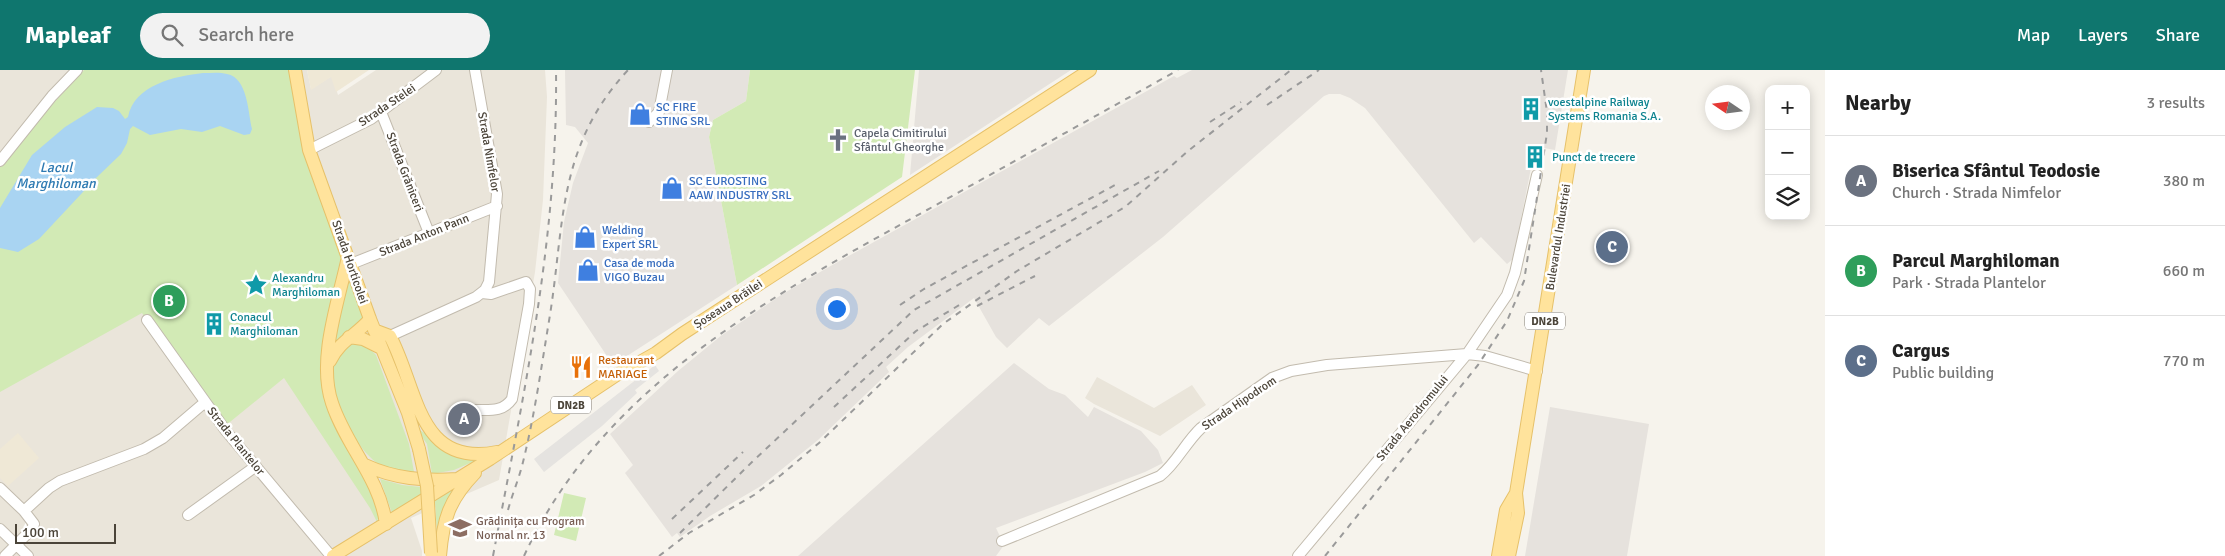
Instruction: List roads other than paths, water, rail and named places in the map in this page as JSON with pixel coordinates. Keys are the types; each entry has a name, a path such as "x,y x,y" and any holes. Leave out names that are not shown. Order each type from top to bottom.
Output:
{"main road":[{"name":"Strada Horticolei","path":"295,70 310,150 372,324 408,413 419,449 428,497 434,555"},
{"name":"Șoseaua Brăilei","path":"332,556 490,459 615,376 641,363 682,334 1090,70"},
{"name":"Bulevardul Industriei","path":"1509,556 1518,513 1516,493 1537,372 1584,70"},
{"path":"350,260 341,290 329,346 328,365 331,402 380,496 386,524"},
{"path":"341,290 348,278 356,280"},
{"path":"328,365 340,343 363,327 372,324 390,336 422,415 433,435 448,448 474,456 502,451"},
{"path":"350,337 363,338 381,348"},
{"path":"434,555 445,518 455,498 477,472 502,451"},
{"path":"365,465 388,474 418,480 459,478"},
{"name":"Bulevardul Industriei","path":"1498,556 1506,510 1516,493"}],"street":[{"path":"0,161 52,96 77,70"},
{"name":"Strada Stelei","path":"310,150 382,112 436,70"},
{"name":"Strada Nimfelor","path":"474,70 497,194 489,282 482,293"},
{"path":"649,122 660,112 667,70"},
{"name":"Strada Grăniceri","path":"382,112 429,233"},
{"name":"Strada Aerodromului","path":"1298,556 1467,354 1507,295 1516,273 1536,175"},
{"name":"Strada Anton Pann","path":"350,260 429,233 497,206"},
{"path":"390,336 482,293 491,294 526,282 530,289 529,304 512,399 509,403 498,409 476,410"},
{"name":"Strada Plantelor","path":"147,320 204,403 332,556"},
{"name":"Strada Hipodrom","path":"1002,541 1160,476 1172,465 1182,449 1201,428 1272,378 1308,367 1467,354 1485,356 1537,372"},
{"path":"24,511 49,488 60,481 144,449 163,438 204,403"},
{"path":"188,516 256,466"},
{"path":"0,488 24,511 34,524 32,529 5,556"},
{"path":"0,528 28,556"}],"water":[{"name":"Lacul Marghiloman","path":"203,73 227,74 239,82 248,106 252,129 250,134 244,135 220,126 202,132 181,129 150,135 133,126 130,129 127,143 121,154 39,239 18,252 0,248 0,208 32,155 65,127 97,107 113,108 119,111 125,119 128,117 138,97 157,84"}],"railway":[{"path":"493,556 527,374 545,254 555,132 556,70"},
{"path":"508,510 522,466 534,412 549,321 562,220 576,158 588,129 605,99 628,70"},
{"path":"524,556 557,496 598,443 645,395 696,352 752,313 809,277 1178,70"},
{"path":"659,556 689,533 754,495 781,475 819,443 943,324 1017,271 1125,207 1188,151 1291,70"},
{"path":"1267,105 1319,70"},
{"path":"1325,556 1478,365 1507,321 1524,281 1547,133 1547,112 1541,70"},
{"path":"1210,122 1241,102"},
{"path":"680,533 752,462 914,310 1159,171"},
{"path":"900,305 924,289 1115,185"},
{"path":"977,306 1035,276"},
{"path":"834,407 916,331 961,304"},
{"path":"672,519 743,452"}],"place":[{"name":"voestalpine Railway Systems Romania S.A.","path":"1531,109"},
{"name":"SC FIRE STING SRL","path":"640,114"},
{"name":"Capela Cimitirului Sfântul Gheorghe","path":"838,140"},
{"name":"Punct de trecere","path":"1535,157"},
{"name":"SC EUROSTING AAW INDUSTRY SRL","path":"672,188"},
{"name":"Welding Expert SRL","path":"585,237"},
{"name":"Cargus","path":"1612,247"},
{"name":"Casa de moda VIGO Buzau","path":"588,270"},
{"name":"Alexandru Marghiloman","path":"256,285"},
{"name":"Parcul Marghiloman","path":"169,301"},
{"name":"Conacul Marghiloman","path":"214,324"},
{"name":"Restaurant MARIAGE","path":"581,367"},
{"name":"Biserica Sfântul Teodosie","path":"464,419"},
{"name":"Grădinița cu Program Normal nr. 13","path":"460,528"}]}
